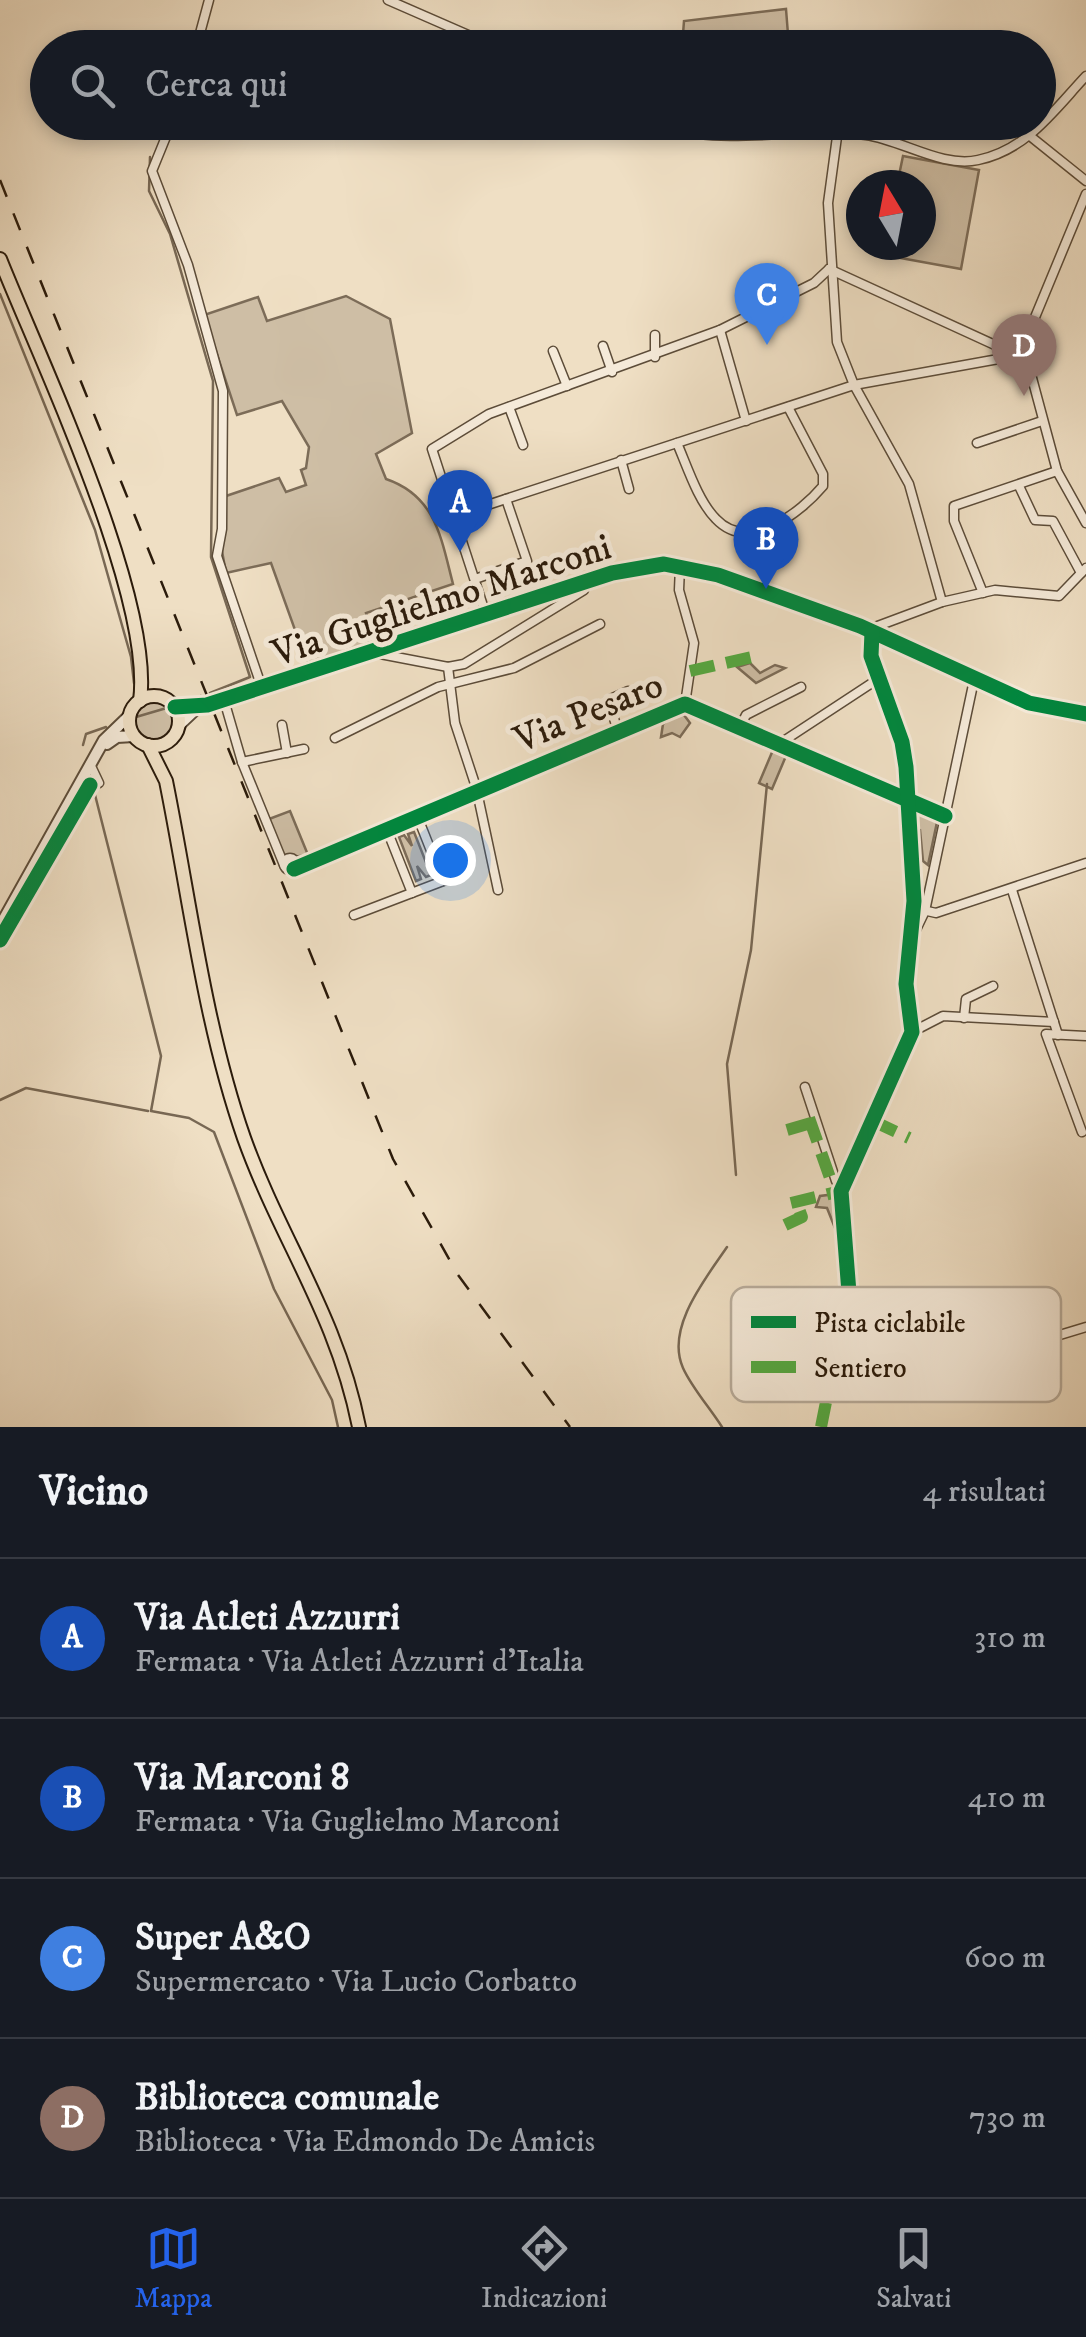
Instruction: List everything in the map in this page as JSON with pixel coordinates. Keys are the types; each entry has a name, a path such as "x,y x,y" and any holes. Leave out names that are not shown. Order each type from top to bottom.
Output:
{"main road":[{"path":"0,259 110,541 143,664 160,697 174,707 179,725 168,742 166,781 232,1102 260,1178 332,1326 359,1427"},
{"path":"143,664 140,701 130,716 134,736 148,746 166,781"},
{"path":"140,701 160,697"},
{"path":"148,746 168,742"}],"street":[{"path":"201,30 209,0"},
{"path":"388,0 459,30"},
{"path":"416,10 423,0"},
{"path":"1056,108 1086,76"},
{"path":"165,140 152,171 188,264 223,391 222,530 218,556 262,688"},
{"path":"836,140 828,204 830,286 837,342 854,386 908,484 942,602"},
{"path":"888,140 966,161 1001,152 1023,140"},
{"path":"1035,140 1086,182"},
{"path":"454,516 854,386 1016,354 1086,194"},
{"path":"486,615 432,449 509,407 655,357 720,330 814,283 829,269"},
{"path":"829,269 1016,354 1032,378 1057,472 1083,508 1086,523"},
{"path":"814,283 830,286"},
{"path":"720,330 746,420"},
{"path":"654,335 655,357"},
{"path":"603,346 612,372"},
{"path":"553,351 567,386"},
{"path":"509,407 523,445"},
{"path":"676,442 715,519 742,532 767,527 791,519 823,486 823,474 788,407"},
{"path":"977,443 1042,421"},
{"path":"620,460 629,488"},
{"path":"983,593 952,509 1057,472"},
{"path":"848,1287 842,1236 843,1186 912,1032 906,975 914,934 914,908 902,742 878,679 869,646 870,631 942,602 983,593 1012,591 1050,599 1059,596 1084,570 1053,521 1036,520 1019,486"},
{"path":"474,580 528,561 506,499"},
{"name":"Via Guglielmo Marconi","path":"174,707 198,708 586,582 664,564 718,575 870,631 1029,703 1086,714"},
{"path":"680,568 678,590 694,644 684,704"},
{"path":"375,653 448,667 464,664 584,590 586,582"},
{"path":"334,738 438,687 514,668 600,624"},
{"path":"448,667 454,723 476,792 498,890"},
{"path":"779,744 878,679"},
{"path":"914,934 925,911 974,680"},
{"path":"740,727 746,716 802,687"},
{"name":"Via Pesaro","path":"618,730 608,700 628,691"},
{"path":"224,700 242,762 304,750"},
{"name":"Via Pesaro","path":"242,762 284,865 295,866 684,704 945,816"},
{"name":"Via Guglielmo Marconi","path":"179,725 198,708"},
{"path":"0,926 98,751 130,716"},
{"path":"282,725 287,752"},
{"path":"98,751 118,738 134,736"},
{"path":"90,764 99,783"},
{"path":"418,818 443,880"},
{"path":"387,830 412,893"},
{"path":"914,908 936,912 1086,863"},
{"path":"354,916 464,872"},
{"path":"1012,890 1058,1035"},
{"path":"964,1018 966,999 992,986"},
{"path":"912,1032 942,1016 1054,1022"},
{"path":"1082,1132 1046,1034 1086,1036"},
{"path":"805,1087 836,1180 843,1186"},
{"path":"1061,1335 1086,1327"}],"shaded area":[{"path":"786,9 788,30 683,30 684,21"},
{"path":"903,156 979,170 961,269 912,260 936,260 936,170 900,170"},
{"path":"346,296 390,319 412,433 376,454 386,479 416,496 434,521 453,584 366,613 375,647 309,669 271,563 226,573 222,551 226,496 279,478 286,492 306,485 301,470 306,468 309,447 282,401 237,415 204,315 258,297 267,321"},
{"path":"750,663 760,673 775,665 785,668 756,683 737,667"},
{"path":"154,702 168,708 174,722 168,736 154,742 140,736 134,722 140,708"},
{"path":"681,711 690,723 680,737 672,733 661,737 663,724"},
{"path":"773,750 786,756 772,789 759,783"},
{"path":"290,811 308,855 284,858 269,819"},
{"path":"912,811 937,822 928,865 923,861 920,830 913,827"},
{"path":"414,832 431,875 426,877 417,866 421,879 416,881 399,837 404,835 412,846 408,834"},
{"path":"836,1194 837,1233 827,1208 816,1207 820,1196"}],"waterway":[{"path":"150,157 149,191 170,234 213,381 211,557 250,677 210,693"},
{"path":"0,294 95,530 131,657 134,683"},
{"path":"192,700 201,696"},
{"path":"136,717 170,707"},
{"path":"83,745 86,734 106,727"},
{"path":"90,775 161,1056 151,1111 189,1118 214,1132 274,1289 332,1400 338,1427"},
{"path":"736,1175 727,1064 751,950 767,784"},
{"path":"0,1100 26,1088 148,1111"},
{"path":"722,1427 683,1368 679,1337 690,1304 727,1247"}],"railway":[{"path":"0,180 393,1159 458,1275 570,1427"}],"marked path":[{"path":"690,671 761,655"},
{"path":"809,1118 835,1192"},
{"path":"873,1121 909,1138"},
{"path":"787,1130 811,1123"},
{"path":"791,1203 841,1191"},
{"path":"785,1225 802,1217 796,1201"},
{"path":"821,1427 826,1402"}],"cycle path":[{"path":"175,707 207,705 612,573 664,564 718,575 860,626 1029,703 1086,714"},
{"path":"849,1287 841,1191 912,1032 906,984 914,901 906,767 902,742 871,656 872,632"},
{"path":"294,869 685,704 945,816"},
{"path":"0,940 90,785"}],"place":[{"name":"Super A&O","path":"767,345"},
{"name":"Biblioteca comunale","path":"1024,396"},
{"name":"Via Atleti Azzurri","path":"460,552"},
{"name":"Via Marconi 8","path":"766,589"}]}
